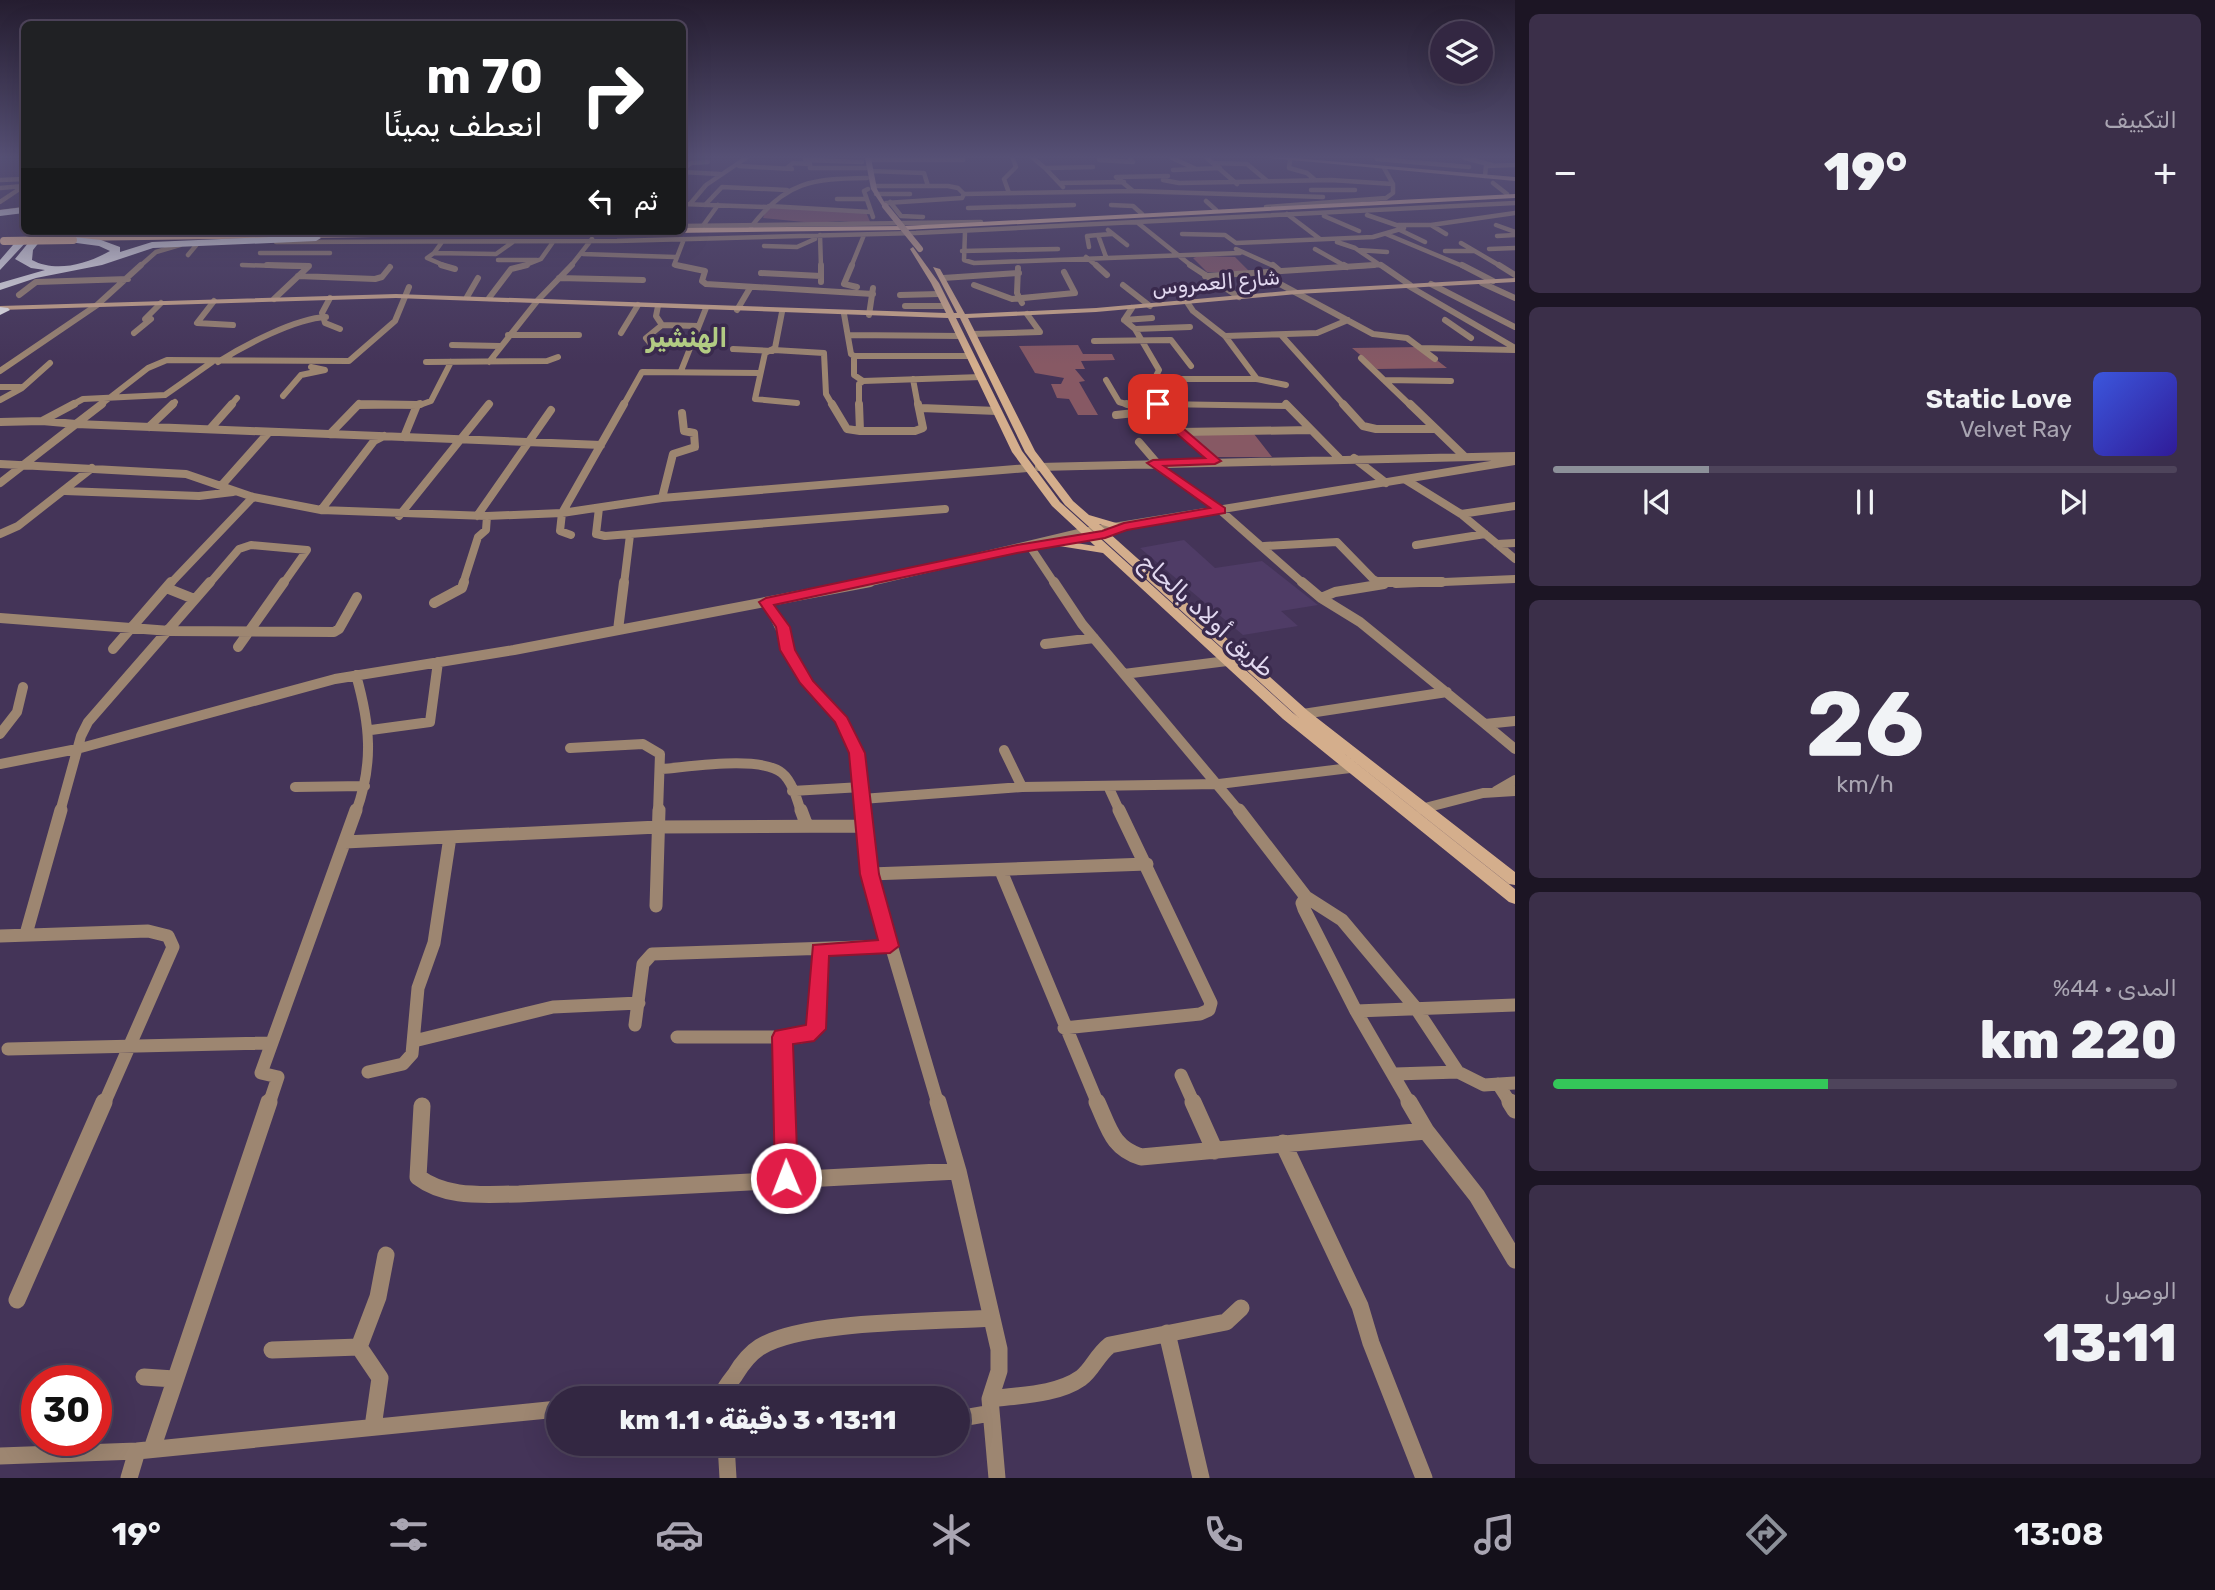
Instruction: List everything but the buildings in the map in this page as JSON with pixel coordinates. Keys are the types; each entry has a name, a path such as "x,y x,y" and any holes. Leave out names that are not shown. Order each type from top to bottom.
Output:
{"highway":[{"path":"0,281 29,235"},
{"path":"0,267 38,235"},
{"path":"71,239 94,235"},
{"path":"179,235 290,236"},
{"path":"0,287 34,275 98,263 152,245 316,238"},
{"path":"23,248 26,261 48,268 82,265 115,253 116,249 110,245 71,239"},
{"path":"0,258 23,248"}],"main road":[{"path":"686,231 880,227"},
{"name":"طريق أولاد بالحاج","path":"901,227 943,278 970,356 997,411 1067,515 1118,545 1303,714 1515,880"},
{"path":"686,233 1001,227"},
{"path":"71,239 512,235"},
{"path":"1,240 512,235"},
{"name":"طريق أولاد بالحاج","path":"917,249 939,294 959,321 1033,467 1082,515 1105,551 1350,768 1515,898"},
{"name":"شارع العمروس","path":"988,315 1132,308 1297,292 1514,279"},
{"path":"1,310 406,296 914,316 959,321 988,315"},
{"path":"914,316 934,313 959,321 988,315"},
{"path":"1054,541 1064,532 1067,515"},
{"path":"1082,515 1121,528 1118,545"},
{"path":"1054,541 1076,543 1105,551"}],"street":[{"path":"702,227 751,227"},
{"path":"0,371 97,305 160,250 198,243 442,242 512,235 554,242 588,242 820,237 1072,227"},
{"path":"1106,227 1127,245"},
{"path":"1143,227 1176,256 1238,297"},
{"path":"1174,227 1194,254"},
{"path":"1306,227 1324,239 1358,250 1387,252"},
{"path":"1350,227 1359,231"},
{"path":"1182,234 1225,235 1236,243 1386,234 1410,227"},
{"path":"1434,227 1446,234"},
{"path":"1055,228 1061,258"},
{"path":"1399,228 1425,242"},
{"path":"965,232 962,251 964,260 968,262 1240,253 1272,262 1280,271"},
{"path":"1497,236 1515,233"},
{"path":"1098,234 1106,257"},
{"path":"1088,247 1087,236 1112,234"},
{"path":"1386,234 1445,257 1493,281"},
{"path":"434,253 496,254 512,235"},
{"path":"489,362 508,335 583,254 588,242 597,235"},
{"path":"864,235 844,285 875,288 869,315"},
{"path":"764,246 797,247 820,237"},
{"path":"820,237 821,292"},
{"path":"684,239 674,265 705,271 702,281 706,284 873,294"},
{"path":"324,259 342,242"},
{"path":"442,242 427,258 436,264 454,269"},
{"path":"498,260 537,260 545,257 554,242"},
{"path":"188,255 198,243"},
{"path":"1236,243 1233,246 1240,253"},
{"path":"1461,243 1514,279"},
{"path":"1489,249 1507,248 1515,251"},
{"path":"962,251 1058,249"},
{"path":"1315,249 1346,267"},
{"path":"1358,250 1409,285 1491,332 1515,349"},
{"path":"1445,251 1474,251"},
{"path":"260,253 330,253"},
{"path":"583,254 675,257"},
{"path":"1086,257 1107,275"},
{"path":"489,298 511,269 530,267 537,260"},
{"path":"905,306 959,321 1040,332 1032,314 1019,299 1019,273 1011,262"},
{"path":"242,265 318,265"},
{"path":"274,299 309,265"},
{"path":"1205,276 1380,265"},
{"path":"298,276 375,279 388,269 398,272"},
{"path":"974,285 1019,299 1075,293 1064,272"},
{"path":"761,273 821,280"},
{"path":"943,278 1019,273"},
{"path":"467,297 478,278"},
{"path":"559,278 643,280"},
{"path":"19,295 36,282 128,279"},
{"path":"764,280 821,280"},
{"path":"1480,282 1515,298"},
{"path":"1280,284 1373,334 1405,337 1435,359"},
{"path":"1431,284 1514,326"},
{"path":"1123,285 1150,306"},
{"path":"0,483 158,362 175,359 305,364 349,360 395,321 409,287"},
{"path":"737,310 750,288"},
{"path":"900,295 939,294"},
{"path":"992,300 991,296 1000,295"},
{"path":"326,317 322,313 330,298"},
{"path":"214,301 197,323 233,325"},
{"path":"1186,302 1192,311 1225,336 1257,379"},
{"path":"134,333 151,319 145,319 161,303"},
{"path":"621,333 638,305"},
{"path":"658,306 656,316 662,325"},
{"path":"681,371 706,308"},
{"path":"1124,320 1132,308"},
{"path":"773,350 782,312"},
{"path":"844,314 855,355 854,375 863,381 981,377"},
{"path":"42,421 83,398 166,395 215,362 256,339 298,325 308,317 326,317"},
{"path":"326,317 325,323 340,329"},
{"path":"1124,320 1152,318"},
{"path":"1124,320 1135,329 1159,370 1151,386 1156,409"},
{"path":"1225,336 1282,336 1324,332 1348,320"},
{"path":"1445,320 1471,338"},
{"path":"848,335 959,321"},
{"path":"691,345 649,343 647,336 662,325 698,326"},
{"path":"1135,329 1189,327"},
{"path":"1464,332 1491,332"},
{"path":"508,335 579,335"},
{"path":"1282,336 1363,426 1376,429 1436,429"},
{"path":"1094,341 1172,340 1191,366"},
{"path":"452,345 500,346"},
{"path":"1421,348 1515,349"},
{"path":"1474,348 1486,359"},
{"path":"733,349 824,353 826,394 847,429 923,428 913,379"},
{"path":"773,350 765,353 756,401 797,403"},
{"path":"855,355 970,356"},
{"path":"426,362 547,361 558,357"},
{"path":"1362,358 1478,468"},
{"path":"330,434 359,404 417,405 431,401 451,362"},
{"path":"0,400 50,363"},
{"path":"284,396 301,375 324,370 305,364 291,367"},
{"path":"570,535 560,531 562,513 642,372 760,373"},
{"path":"1153,379 1257,379 1286,385"},
{"path":"1106,380 1119,402 1156,409 1215,461"},
{"path":"1384,380 1451,381"},
{"path":"860,430 859,384 863,381"},
{"path":"0,387 20,387"},
{"path":"210,429 237,398"},
{"path":"149,427 175,402"},
{"path":"1116,415 1156,409 1283,403 1339,458"},
{"path":"398,516 489,404"},
{"path":"404,437 417,405"},
{"path":"921,408 997,411"},
{"path":"434,603 464,586 478,537 486,530 482,516 551,410"},
{"path":"662,498 673,454 695,447 694,433 684,431 682,413"},
{"path":"0,422 42,421 601,445"},
{"path":"1180,432 1311,430"},
{"path":"221,486 269,432"},
{"path":"321,510 374,441 385,436"},
{"path":"1139,442 1155,463 1220,510 1321,598 1360,622 1515,749"},
{"path":"0,464 186,474 253,497 321,510 398,516 482,516 562,513 662,498 1033,467 1515,456"},
{"path":"1354,458 1386,483"},
{"path":"0,764 77,749 194,719 278,692 356,675 766,602 1121,528 1515,461"},
{"path":"0,534 18,526 92,468"},
{"path":"1406,480 1461,514 1515,559"},
{"path":"65,491 199,496 236,492"},
{"path":"113,649 169,589 192,558 253,497"},
{"path":"1461,514 1515,506"},
{"path":"599,508 596,534 630,535 945,509"},
{"path":"1416,545 1463,535 1485,534"},
{"path":"618,630 630,535"},
{"path":"1017,549 1054,541"},
{"path":"1264,546 1337,542 1373,579 1384,584"},
{"path":"1497,544 1515,542"},
{"path":"26,934 77,749 88,722 113,690 132,674 170,631 228,559 244,546 307,550 238,647"},
{"path":"1031,548 1094,638 1219,784 1306,897 1342,920 1415,1007 1458,1072"},
{"path":"1321,598 1335,592 1384,584 1515,579"},
{"path":"169,589 194,599"},
{"path":"0,618 170,631 336,631 357,597"},
{"path":"766,602 783,627 788,650 807,683 842,720 857,753 870,874 958,1171 999,1349 999,1371 991,1406 997,1478"},
{"path":"1045,644 1094,638"},
{"path":"1125,674 1227,661"},
{"path":"371,730 430,722 438,662"},
{"path":"129,1478 145,1450 174,1379 278,1077 261,1073 365,786 372,759 371,730 356,675"},
{"path":"0,734 17,712 23,687"},
{"path":"1303,714 1447,692"},
{"path":"1485,724 1515,721"},
{"path":"570,748 643,744 660,754 662,769 656,906"},
{"path":"1004,750 1022,788"},
{"path":"662,769 766,766 779,770 807,826"},
{"path":"792,792 862,793 1219,784 1350,768"},
{"path":"1496,791 1515,780"},
{"path":"295,787 365,786"},
{"path":"1064,1028 1186,1016 1209,1010 1209,994 1108,786"},
{"path":"1422,809 1496,791 1515,791"},
{"path":"345,842 658,827 863,826"},
{"path":"368,1072 403,1064 412,1054 418,988 434,943 450,837"},
{"path":"870,874 1147,864"},
{"path":"1001,871 1064,1028 1114,1140 1125,1152 1140,1157 1426,1131"},
{"path":"1306,897 1302,903 1304,909 1356,1012 1395,1074 1426,1131 1477,1196 1515,1260"},
{"path":"0,936 148,931 168,936 173,947 17,1300"},
{"path":"635,1025 644,960 652,954 890,946"},
{"path":"677,1037 807,1035 816,1029 820,950"},
{"path":"414,1041 553,1007 639,1003"},
{"path":"1356,1012 1415,1007 1515,1005"},
{"path":"783,1037 786,1178"},
{"path":"8,1049 270,1044"},
{"path":"1395,1074 1458,1072 1484,1085 1515,1083"},
{"path":"1181,1075 1215,1151"},
{"path":"1498,1084 1515,1110"},
{"path":"422,1106 418,1177 427,1186 473,1193 519,1194 958,1171"},
{"path":"1283,1143 1360,1306 1371,1343 1424,1478"},
{"path":"373,1427 380,1378 363,1357 359,1347 377,1297 386,1255"},
{"path":"970,1414 1080,1379 1090,1370 1096,1356 1110,1345 1226,1322 1241,1308"},
{"path":"729,1386 742,1364 758,1348 781,1337 813,1330 992,1318"},
{"path":"1167,1334 1201,1478"},
{"path":"272,1350 359,1347"},
{"path":"144,1377 174,1379"},
{"path":"0,1456 145,1450 546,1410"},
{"path":"727,1456 728,1478"}],"shaded area":[{"path":"1235,257 1250,272 1207,272 1193,258"},
{"path":"1078,345 1083,354 1112,354 1115,360 1081,361 1085,369 1075,369 1085,381 1079,382 1098,415 1078,415 1069,399 1057,398 1051,384 1061,384 1064,378 1035,373 1019,346"},
{"path":"1420,347 1447,368 1377,369 1352,348"},
{"path":"1254,434 1272,457 1217,457 1187,435"},
{"path":"1184,540 1215,568 1262,561 1318,605 1281,611 1298,626 1243,635 1140,548"}],"district":[{"name":"الهنشير","path":"687,338"}],"route":[{"path":"786,1178 783,1037 800,1037 816,1029 820,950 890,946 870,874 857,753 842,720 807,683 788,650 783,627 766,602 1017,549 1105,534 1124,527 1220,510 1153,463 1215,461 1158,411 1158,404"}]}
